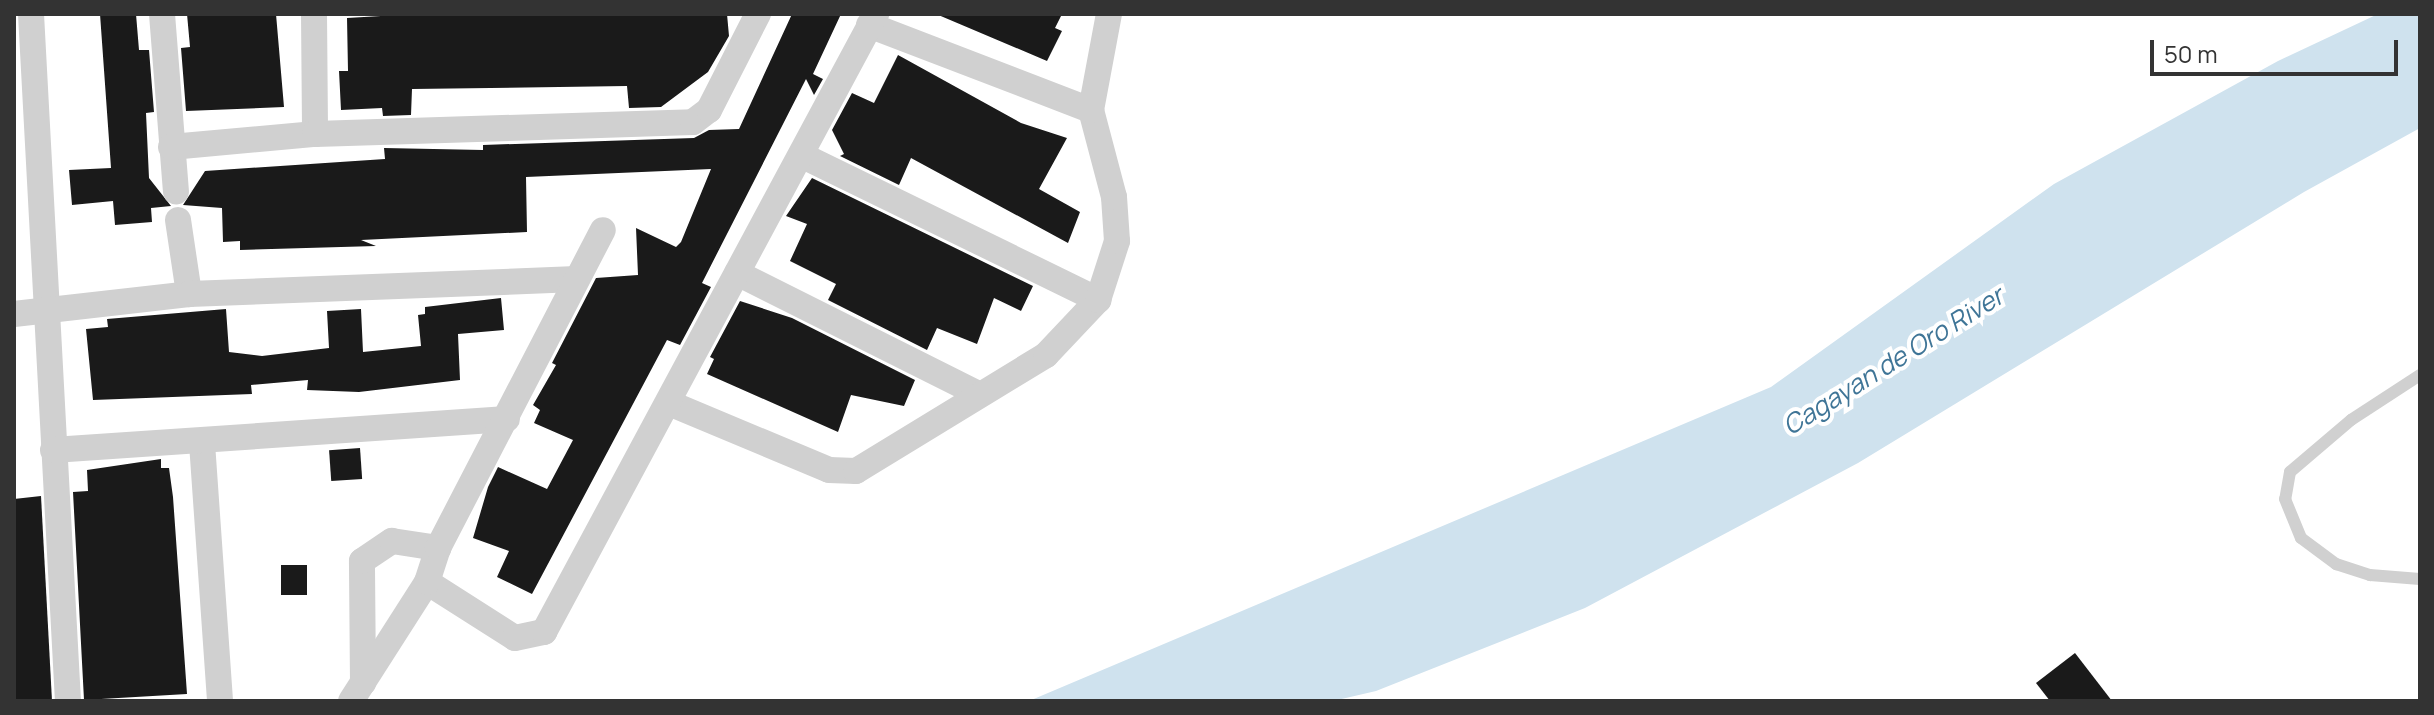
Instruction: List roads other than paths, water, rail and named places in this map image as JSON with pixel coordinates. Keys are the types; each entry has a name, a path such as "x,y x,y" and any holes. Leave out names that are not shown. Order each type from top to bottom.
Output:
{"street":[{"path":"31,14 68,701"},
{"path":"162,14 176,191"},
{"path":"314,14 315,134"},
{"path":"171,147 315,134 693,122 709,110 758,14"},
{"path":"669,403 829,470 856,471 952,415 977,393 1046,355 1098,300 1113,258 1118,218 1091,110 1109,14"},
{"path":"427,582 515,638 537,637 562,605 873,20 1091,110"},
{"path":"801,155 1098,300"},
{"path":"178,220 189,294"},
{"path":"357,692 427,582 438,548 603,230"},
{"path":"737,273 977,393"},
{"path":"14,314 189,294 577,279"},
{"path":"53,450 202,443 507,419"},
{"path":"202,443 220,701"},
{"path":"357,692 362,561 392,541 438,548"}],"lane":[{"path":"2420,375 2351,420 2290,472 2285,499 2301,538 2336,564 2370,575 2420,579"}],"water":[{"name":"Cagayan de Oro River","path":"2378,14 2420,14 2420,128 2304,192 1858,463 1585,608 1376,691 1333,701 1029,701 1771,387 2054,184 2278,61"}]}
